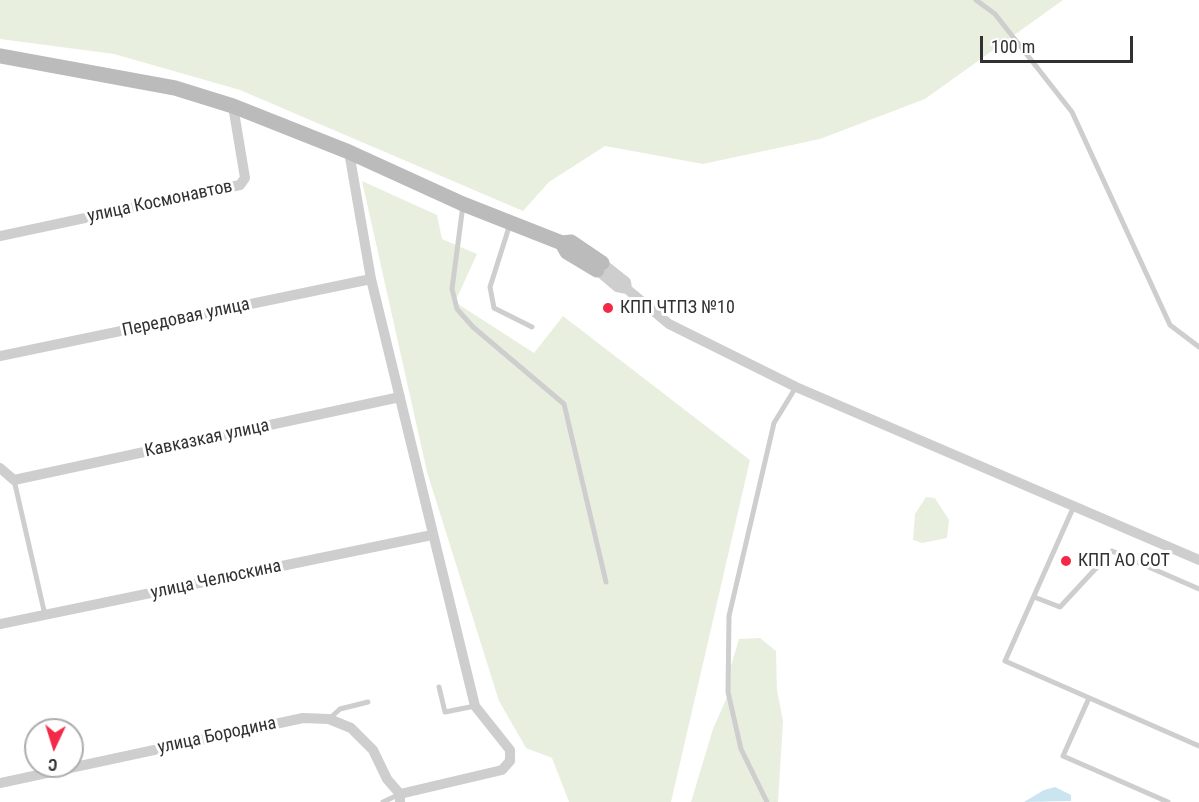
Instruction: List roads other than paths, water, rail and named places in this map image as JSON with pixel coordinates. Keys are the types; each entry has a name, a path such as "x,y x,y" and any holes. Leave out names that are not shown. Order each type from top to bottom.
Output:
{"street":[{"path":"0,56 175,88 233,106 349,152 463,204 562,243 571,242 599,267 626,282 627,290 669,324 796,387 1199,560"},
{"name":"улица Космонавтов","path":"0,236 240,185 245,178 233,106"},
{"path":"349,152 371,279 475,706 510,750 510,761 502,770 400,798"},
{"name":"Передовая улица","path":"0,356 371,279"},
{"name":"Кавказкая улица","path":"14,480 400,397"},
{"path":"0,468 14,480"},
{"name":"улица Челюскина","path":"0,624 432,535"},
{"name":"улица Бородина","path":"0,783 303,718 329,719 351,728 372,750 400,798"}],"lane":[{"path":"975,0 995,14 1072,112 1170,325 1199,347"},
{"path":"463,204 452,289 458,309 473,327 564,404 606,582"},
{"path":"511,223 490,287 494,308 532,327"},
{"path":"767,802 741,749 728,692 729,616 774,423 796,387"},
{"path":"14,480 45,615"},
{"path":"1074,506 1005,661 1199,746"},
{"path":"1034,597 1060,607 1112,551 1199,589"},
{"path":"440,687 445,712 475,706"},
{"path":"1089,698 1063,756 1168,802"},
{"path":"329,719 340,709 368,702"},
{"path":"383,802 400,798"}],"water":[{"path":"1055,787 1071,795 1071,801 1024,802 1044,790"}],"place":[{"name":"КПП ЧТПЗ №10","path":"608,308"},
{"name":"КПП АО СОТ","path":"1066,561"}]}
